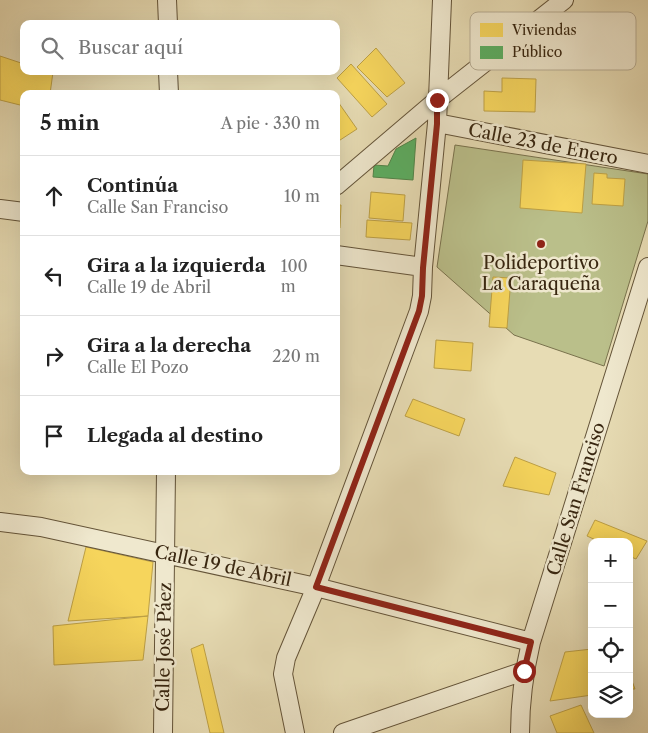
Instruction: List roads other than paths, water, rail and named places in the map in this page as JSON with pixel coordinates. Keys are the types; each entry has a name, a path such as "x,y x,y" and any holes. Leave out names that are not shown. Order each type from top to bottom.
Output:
{"street":[{"path":"168,0 168,20"},
{"path":"295,733 283,674 286,658 316,587 419,311 422,296 437,124 442,0"},
{"path":"549,12 564,0"},
{"path":"340,183 475,70"},
{"path":"168,75 168,90"},
{"name":"Calle 23 de Enero","path":"437,124 648,164"},
{"path":"0,209 20,212"},
{"path":"340,255 423,268"},
{"name":"Calle San Franciso","path":"520,733 520,704 524,671 531,642 648,267"},
{"name":"Calle José Páez","path":"163,733 166,475"},
{"name":"Calle 19 de Abril","path":"0,522 41,527 316,587 531,642"},
{"path":"343,733 524,671"}],"place":[{"name":"Polideportivo La Caraqueña","path":"541,244"}]}
